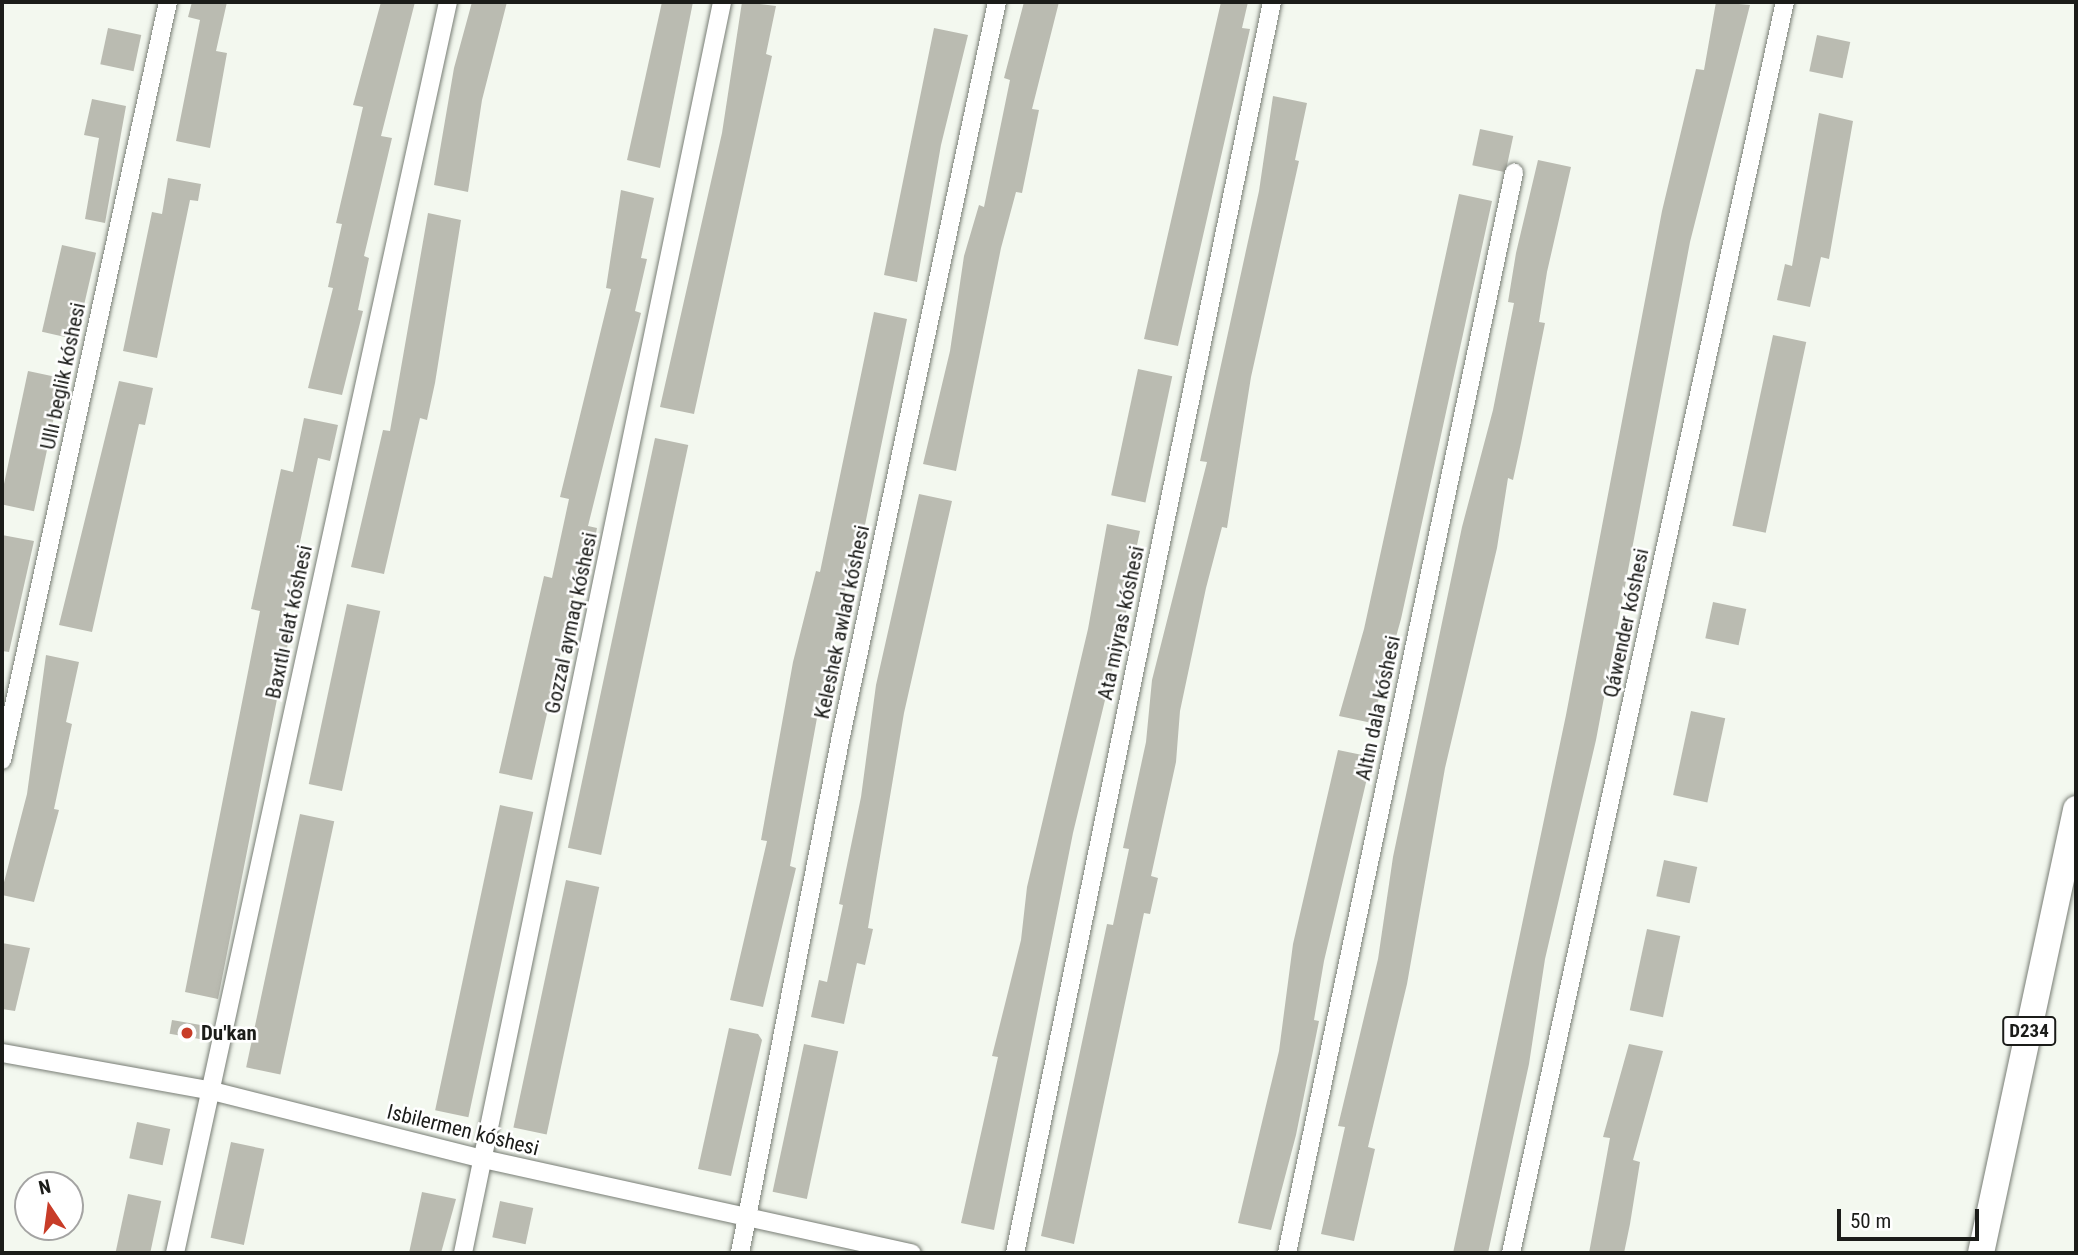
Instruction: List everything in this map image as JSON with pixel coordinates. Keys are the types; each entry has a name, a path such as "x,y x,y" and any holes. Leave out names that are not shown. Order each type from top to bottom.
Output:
{"main road":[{"name":"D234","path":"1981,1253 2076,809"}],"street":[{"name":"Ullı beglik kóshesi","path":"2,760 168,2"},
{"name":"Baxıtlı elat kóshesi","path":"175,1253 208,1090 448,2"},
{"name":"Gozzal aymaq kóshesi","path":"463,1253 722,2"},
{"name":"Keleshek awlad kóshesi","path":"740,1253 838,750 997,2"},
{"name":"Ata miyras kóshesi","path":"1015,1253 1272,2"},
{"name":"Qáwender kóshesi","path":"1511,1253 1785,2"},
{"name":"Altın dala kóshesi","path":"1287,1253 1514,173"},
{"name":"Isbilermen kóshesi","path":"2,1053 208,1090 483,1159 747,1219 912,1253"}],"building":[{"path":"192,2 227,2 216,51 227,53 210,148 176,141 200,20 188,17"},
{"path":"381,2 415,2 381,136 392,138 364,256 369,258 358,310 363,311 342,395 308,388 333,288 328,287 342,224 336,223 363,107 353,105"},
{"path":"472,2 507,2 482,100 468,192 434,185 454,68"},
{"path":"662,2 693,2 660,168 627,160"},
{"path":"742,2 776,6 766,54 772,56 694,414 660,407 722,133"},
{"path":"1024,2 1059,2 1032,109 1039,110 1022,193 1016,192 1001,248 956,471 923,464 950,351 964,256 979,205 984,207 1010,80 1004,78"},
{"path":"1221,2 1248,2 1242,28 1250,29 1178,346 1144,339"},
{"path":"1716,2 1750,5 1690,242 1596,740 1545,959 1529,1064 1488,1253 1453,1253 1566,715 1662,211 1696,69 1704,70"},
{"path":"108,28 141,35 134,71 100,64"},
{"path":"934,28 968,35 941,145 917,282 884,275"},
{"path":"1817,35 1850,42 1843,78 1809,71"},
{"path":"1273,96 1307,103 1295,160 1299,161 1251,377 1227,528 1222,527 1206,588 1180,711 1176,762 1151,876 1158,878 1150,914 1144,913 1074,1244 1041,1236 1107,924 1113,925 1129,849 1123,848 1146,742 1152,680 1207,462 1200,461 1259,191"},
{"path":"92,99 126,106 105,223 85,219 99,138 84,135"},
{"path":"1819,113 1853,121 1829,259 1821,257 1810,307 1777,300 1785,264 1792,266"},
{"path":"1480,129 1513,136 1506,172 1472,165"},
{"path":"1538,160 1571,167 1547,272 1539,322 1545,323 1513,480 1508,478 1497,548 1445,768 1407,984 1368,1147 1375,1149 1354,1241 1321,1234 1345,1127 1338,1126 1378,959 1393,857 1462,527 1493,410 1514,303 1508,302 1516,253"},
{"path":"168,178 201,184 198,201 190,200 157,358 123,351 152,212 162,214"},
{"path":"621,190 654,198 641,258 647,259 635,311 641,313 588,526 597,528 590,565 581,563 532,780 499,773 544,576 552,578 569,499 560,497 611,289 606,288"},
{"path":"1459,194 1492,201 1401,619 1372,723 1339,716 1364,629"},
{"path":"428,213 461,220 427,420 420,418 384,574 351,567 383,430 390,431"},
{"path":"62,245 96,253 76,340 42,332"},
{"path":"874,312 907,319 856,569 851,568 838,614 790,866 796,868 763,1007 730,1000 767,841 761,840 793,662 816,571 820,572"},
{"path":"1773,335 1806,342 1766,533 1732,526"},
{"path":"1138,369 1172,376 1145,502 1111,495"},
{"path":"28,371 62,378 34,511 2,505 2,493"},
{"path":"119,381 153,388 145,425 139,424 92,632 59,625"},
{"path":"304,418 338,425 330,461 318,458 281,631 290,633 218,999 185,992 260,611 251,609 281,469 293,472"},
{"path":"655,438 688,445 601,855 568,848"},
{"path":"919,494 952,501 904,713 868,928 873,929 865,965 857,963 844,1024 811,1017 819,980 827,982 843,905 839,904 861,797 876,685"},
{"path":"1107,524 1140,531 1127,592 1131,592 1073,833 994,1230 961,1223 998,1057 992,1056 1021,940 1027,887 1088,629"},
{"path":"2,535 34,541 9,652 2,651"},
{"path":"1713,602 1746,609 1739,645 1705,638"},
{"path":"347,604 380,611 342,791 309,784"},
{"path":"46,655 79,662 66,722 72,724 54,809 59,810 34,902 2,895 2,890 27,794"},
{"path":"1691,711 1725,718 1707,802 1673,795"},
{"path":"1338,750 1372,757 1324,961 1314,1020 1319,1021 1296,1135 1271,1230 1238,1223 1279,1051 1293,944"},
{"path":"500,805 533,812 468,1117 435,1110"},
{"path":"300,814 334,821 280,1075 246,1067"},
{"path":"1664,860 1697,867 1690,903 1656,896"},
{"path":"566,880 599,887 547,1135 513,1127"},
{"path":"1647,929 1680,936 1663,1017 1630,1010"},
{"path":"2,943 30,948 15,1011 2,1009"},
{"path":"172,1020 206,1026 204,1040 170,1034"},
{"path":"729,1028 758,1034 762,1040 731,1176 698,1169"},
{"path":"804,1044 838,1051 807,1199 773,1192"},
{"path":"1629,1044 1663,1051 1633,1160 1640,1162 1630,1224 1624,1253 1589,1253 1610,1138 1603,1137"},
{"path":"137,1122 170,1129 163,1165 129,1158"},
{"path":"231,1142 264,1149 244,1245 211,1238"},
{"path":"422,1192 456,1199 441,1253 409,1253"},
{"path":"128,1194 161,1201 150,1253 116,1253"},
{"path":"500,1201 533,1208 526,1244 492,1237"}],"place":[{"name":"Du'kan","path":"187,1033"}]}
